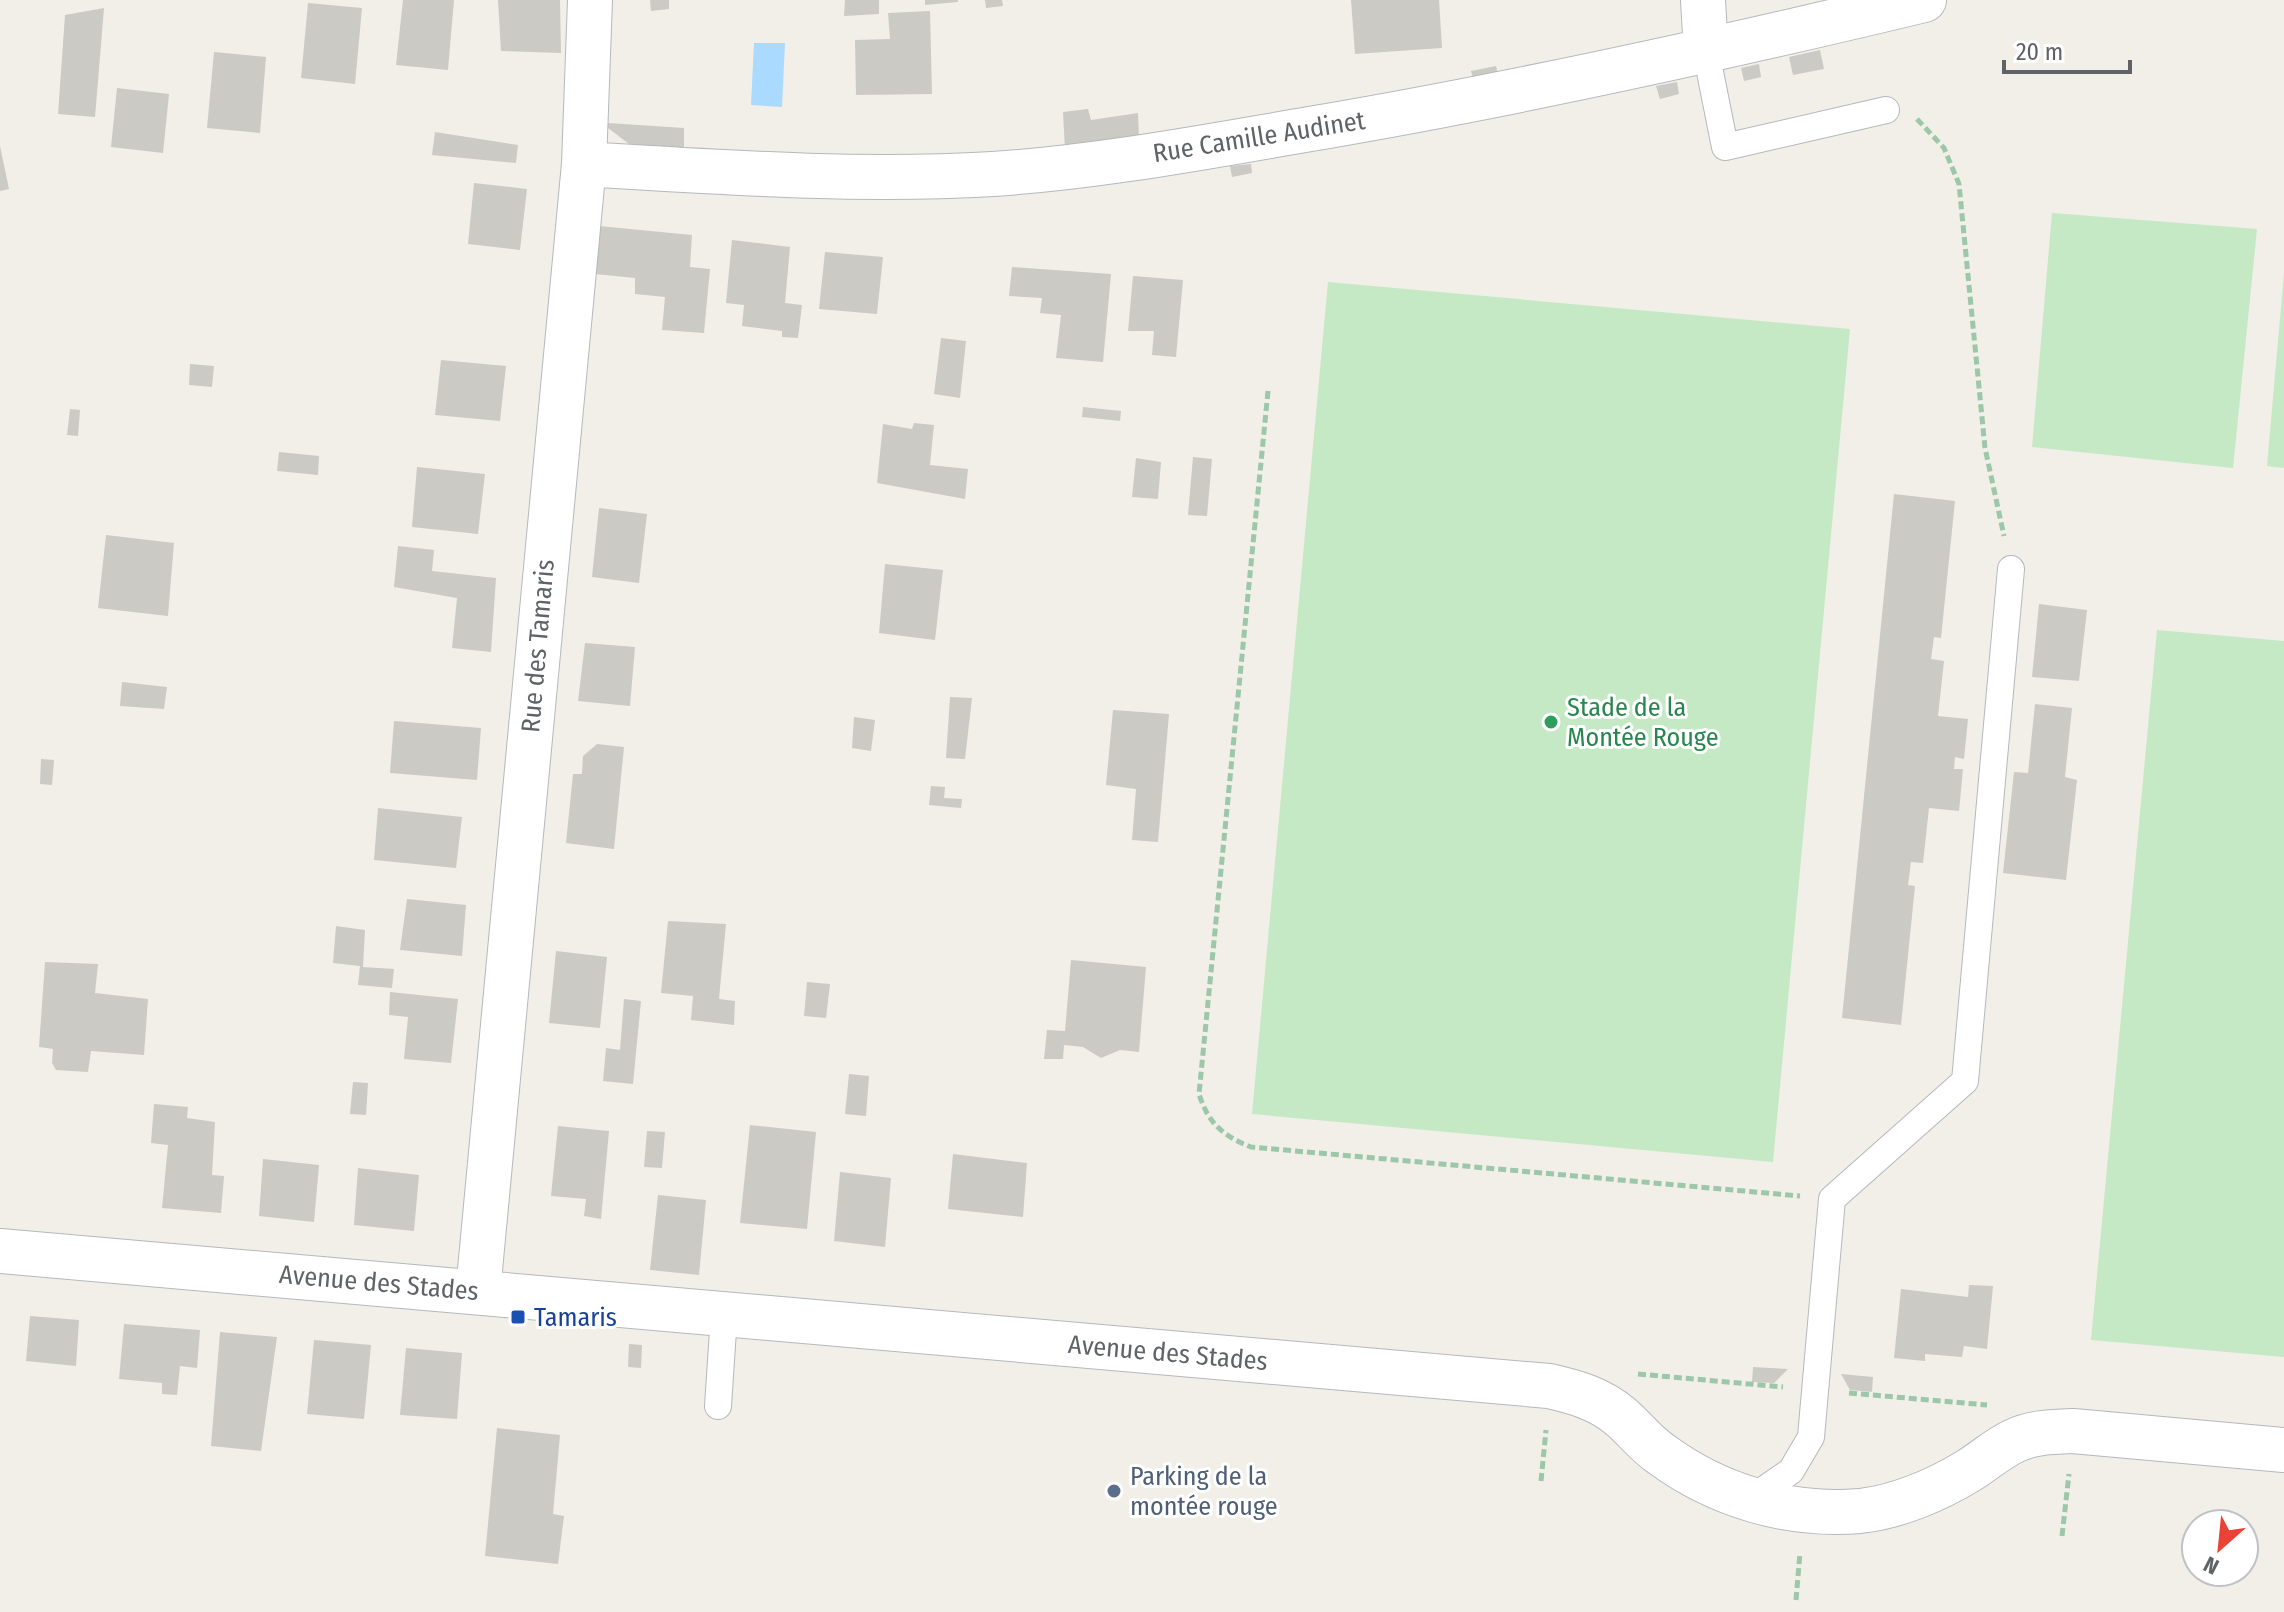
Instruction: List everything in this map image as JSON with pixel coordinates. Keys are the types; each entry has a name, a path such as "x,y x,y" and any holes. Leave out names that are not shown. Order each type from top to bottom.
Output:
{"street":[{"name":"Rue des Tamaris","path":"478,1291 584,164 590,0"},
{"path":"1703,0 1706,52"},
{"name":"Rue Camille Audinet","path":"584,164 885,179 997,174 1191,150 1447,106 1706,52 1924,0"},
{"name":"Avenue des Stades","path":"0,1251 1549,1386 1585,1394 1619,1414 1658,1453 1705,1483 1749,1500 1804,1511 1862,1511 1921,1495 1967,1472 2013,1441 2041,1432 2073,1431 2284,1450"}],"lane":[{"path":"1706,52 1725,147 1886,110"},
{"path":"1749,1500 1791,1471 1811,1437 1832,1199 1965,1081 2011,569"},
{"path":"718,1406 724,1315"}],"path":[{"path":"1886,110 1916,117 1944,148 1959,184 1985,448 2011,569"},
{"path":"1268,391 1199,1094 1206,1118 1229,1138 1251,1147 1832,1199"}],"green space":[{"path":"2052,213 2257,229 2233,468 2032,447"},
{"path":"2284,273 2284,468 2267,466"},
{"name":"Stade de la Montée Rouge","path":"1328,282 1850,329 1773,1162 1252,1114"},
{"path":"2157,630 2284,641 2284,1357 2091,1340"}],"water":[{"path":"754,43 785,43 782,107 751,105"}],"building":[{"path":"403,0 454,0 448,70 396,65"},
{"path":"498,0 560,0 561,53 501,51"},
{"path":"650,0 669,0 669,9 651,11"},
{"path":"845,0 879,0 879,14 844,16"},
{"path":"925,0 958,0 958,2 925,5"},
{"path":"985,0 1002,0 1003,6 986,8"},
{"path":"1351,0 1439,0 1442,48 1355,54"},
{"path":"308,3 362,8 355,84 301,78"},
{"path":"104,8 95,117 58,114 65,15"},
{"path":"930,11 932,94 856,95 855,40 890,39 888,13"},
{"path":"1820,50 1824,69 1793,75 1789,57"},
{"path":"214,52 266,57 260,133 207,128"},
{"path":"1759,64 1761,77 1744,81 1741,68"},
{"path":"1496,66 1500,82 1475,87 1471,71"},
{"path":"1677,82 1679,94 1660,99 1656,86"},
{"path":"117,88 169,94 163,153 111,147"},
{"path":"1088,109 1091,120 1138,113 1139,139 1065,150 1063,112"},
{"path":"608,123 684,128 684,151 633,147 608,128"},
{"path":"435,132 518,145 516,163 432,155"},
{"path":"0,146 9,189 0,191"},
{"path":"1251,164 1252,173 1232,177 1230,166"},
{"path":"474,183 527,189 520,250 468,244"},
{"path":"599,226 692,235 690,267 710,269 704,333 662,330 665,297 635,294 635,278 595,274"},
{"path":"732,240 790,247 785,303 802,305 798,338 782,337 782,331 742,326 744,305 726,303"},
{"path":"825,252 883,257 877,314 819,309"},
{"path":"1012,267 1111,274 1103,362 1056,358 1061,315 1040,313 1042,298 1009,296"},
{"path":"1133,276 1183,280 1176,357 1152,355 1154,331 1128,331"},
{"path":"941,338 966,341 960,398 934,394"},
{"path":"441,360 506,366 500,421 435,415"},
{"path":"190,364 214,366 212,387 189,385"},
{"path":"1083,407 1121,411 1120,421 1082,417"},
{"path":"70,409 80,410 78,436 67,435"},
{"path":"914,423 934,425 930,465 968,469 965,499 877,483 883,424 912,429"},
{"path":"279,452 319,456 318,475 277,471"},
{"path":"1193,457 1212,459 1207,516 1188,515"},
{"path":"1136,458 1161,462 1158,499 1132,497"},
{"path":"417,467 485,474 478,534 412,527"},
{"path":"1894,494 1955,501 1941,638 1934,637 1931,659 1944,661 1938,716 1968,719 1964,759 1955,757 1954,769 1963,769 1959,811 1929,808 1923,863 1911,862 1908,885 1915,886 1901,1025 1842,1018"},
{"path":"599,508 647,514 639,583 592,577"},
{"path":"106,535 174,543 168,616 98,608"},
{"path":"398,546 434,550 432,571 496,578 491,652 452,648 457,598 394,587"},
{"path":"885,564 943,570 935,640 879,633"},
{"path":"2039,604 2087,610 2079,681 2032,677"},
{"path":"585,643 635,647 630,706 578,701"},
{"path":"122,682 167,687 164,709 120,706"},
{"path":"950,697 972,698 965,759 946,758"},
{"path":"2035,704 2072,708 2065,777 2077,780 2066,880 2003,873 2014,772 2028,773"},
{"path":"1113,710 1169,714 1158,842 1132,840 1136,789 1106,785"},
{"path":"854,717 875,720 871,751 852,748"},
{"path":"394,721 481,728 477,780 390,773"},
{"path":"597,744 624,747 614,849 566,843 573,774 582,774 583,756"},
{"path":"41,759 54,760 52,785 40,784"},
{"path":"931,786 945,787 944,798 962,799 961,808 929,805"},
{"path":"378,808 462,817 456,868 374,860"},
{"path":"407,899 466,905 462,956 400,950"},
{"path":"668,921 726,924 719,999 735,1001 734,1025 691,1020 693,996 661,993"},
{"path":"336,926 365,930 363,967 394,969 392,988 358,985 360,966 333,963"},
{"path":"556,951 607,957 600,1028 549,1023"},
{"path":"1071,960 1146,967 1139,1052 1120,1050 1101,1058 1083,1047 1064,1045 1063,1059 1044,1059 1047,1030 1065,1031"},
{"path":"45,962 98,964 95,993 148,999 144,1055 91,1051 88,1072 56,1070 52,1063 53,1049 39,1047"},
{"path":"807,982 830,984 826,1018 804,1016"},
{"path":"390,992 458,999 451,1063 404,1059 408,1017 389,1015"},
{"path":"624,999 641,1001 633,1084 603,1081 606,1048 620,1050"},
{"path":"849,1074 869,1076 866,1116 845,1114"},
{"path":"353,1082 368,1083 366,1115 350,1114"},
{"path":"154,1104 188,1107 187,1118 215,1122 212,1175 224,1176 221,1213 162,1208 168,1145 151,1143"},
{"path":"750,1125 816,1132 807,1229 740,1223"},
{"path":"558,1126 609,1131 601,1219 584,1216 586,1199 551,1196"},
{"path":"647,1131 665,1132 662,1168 644,1167"},
{"path":"953,1154 1027,1163 1023,1217 948,1209"},
{"path":"263,1159 319,1165 314,1222 259,1216"},
{"path":"358,1168 419,1175 414,1231 354,1225"},
{"path":"840,1172 891,1178 885,1247 834,1241"},
{"path":"658,1195 706,1200 699,1275 650,1270"},
{"path":"1969,1285 1993,1286 1987,1349 1964,1346 1962,1357 1925,1354 1925,1361 1894,1358 1901,1289 1968,1297"},
{"path":"30,1316 79,1320 76,1366 26,1361"},
{"path":"124,1324 200,1330 197,1368 180,1366 177,1395 162,1394 162,1383 119,1379"},
{"path":"220,1332 277,1337 261,1451 211,1446"},
{"path":"314,1340 371,1345 364,1419 307,1414"},
{"path":"629,1344 642,1345 641,1368 628,1367"},
{"path":"406,1348 462,1353 457,1419 400,1415"},
{"path":"1753,1367 1788,1369 1774,1383 1752,1382"},
{"path":"1841,1374 1873,1377 1872,1392 1850,1390"},
{"path":"497,1428 560,1435 553,1514 564,1516 558,1564 485,1556"}],"place":[{"name":"Stade de la Montée Rouge","path":"1551,722"},
{"name":"Tamaris","path":"518,1317"},
{"name":"Parking de la montée rouge","path":"1114,1491"}]}
